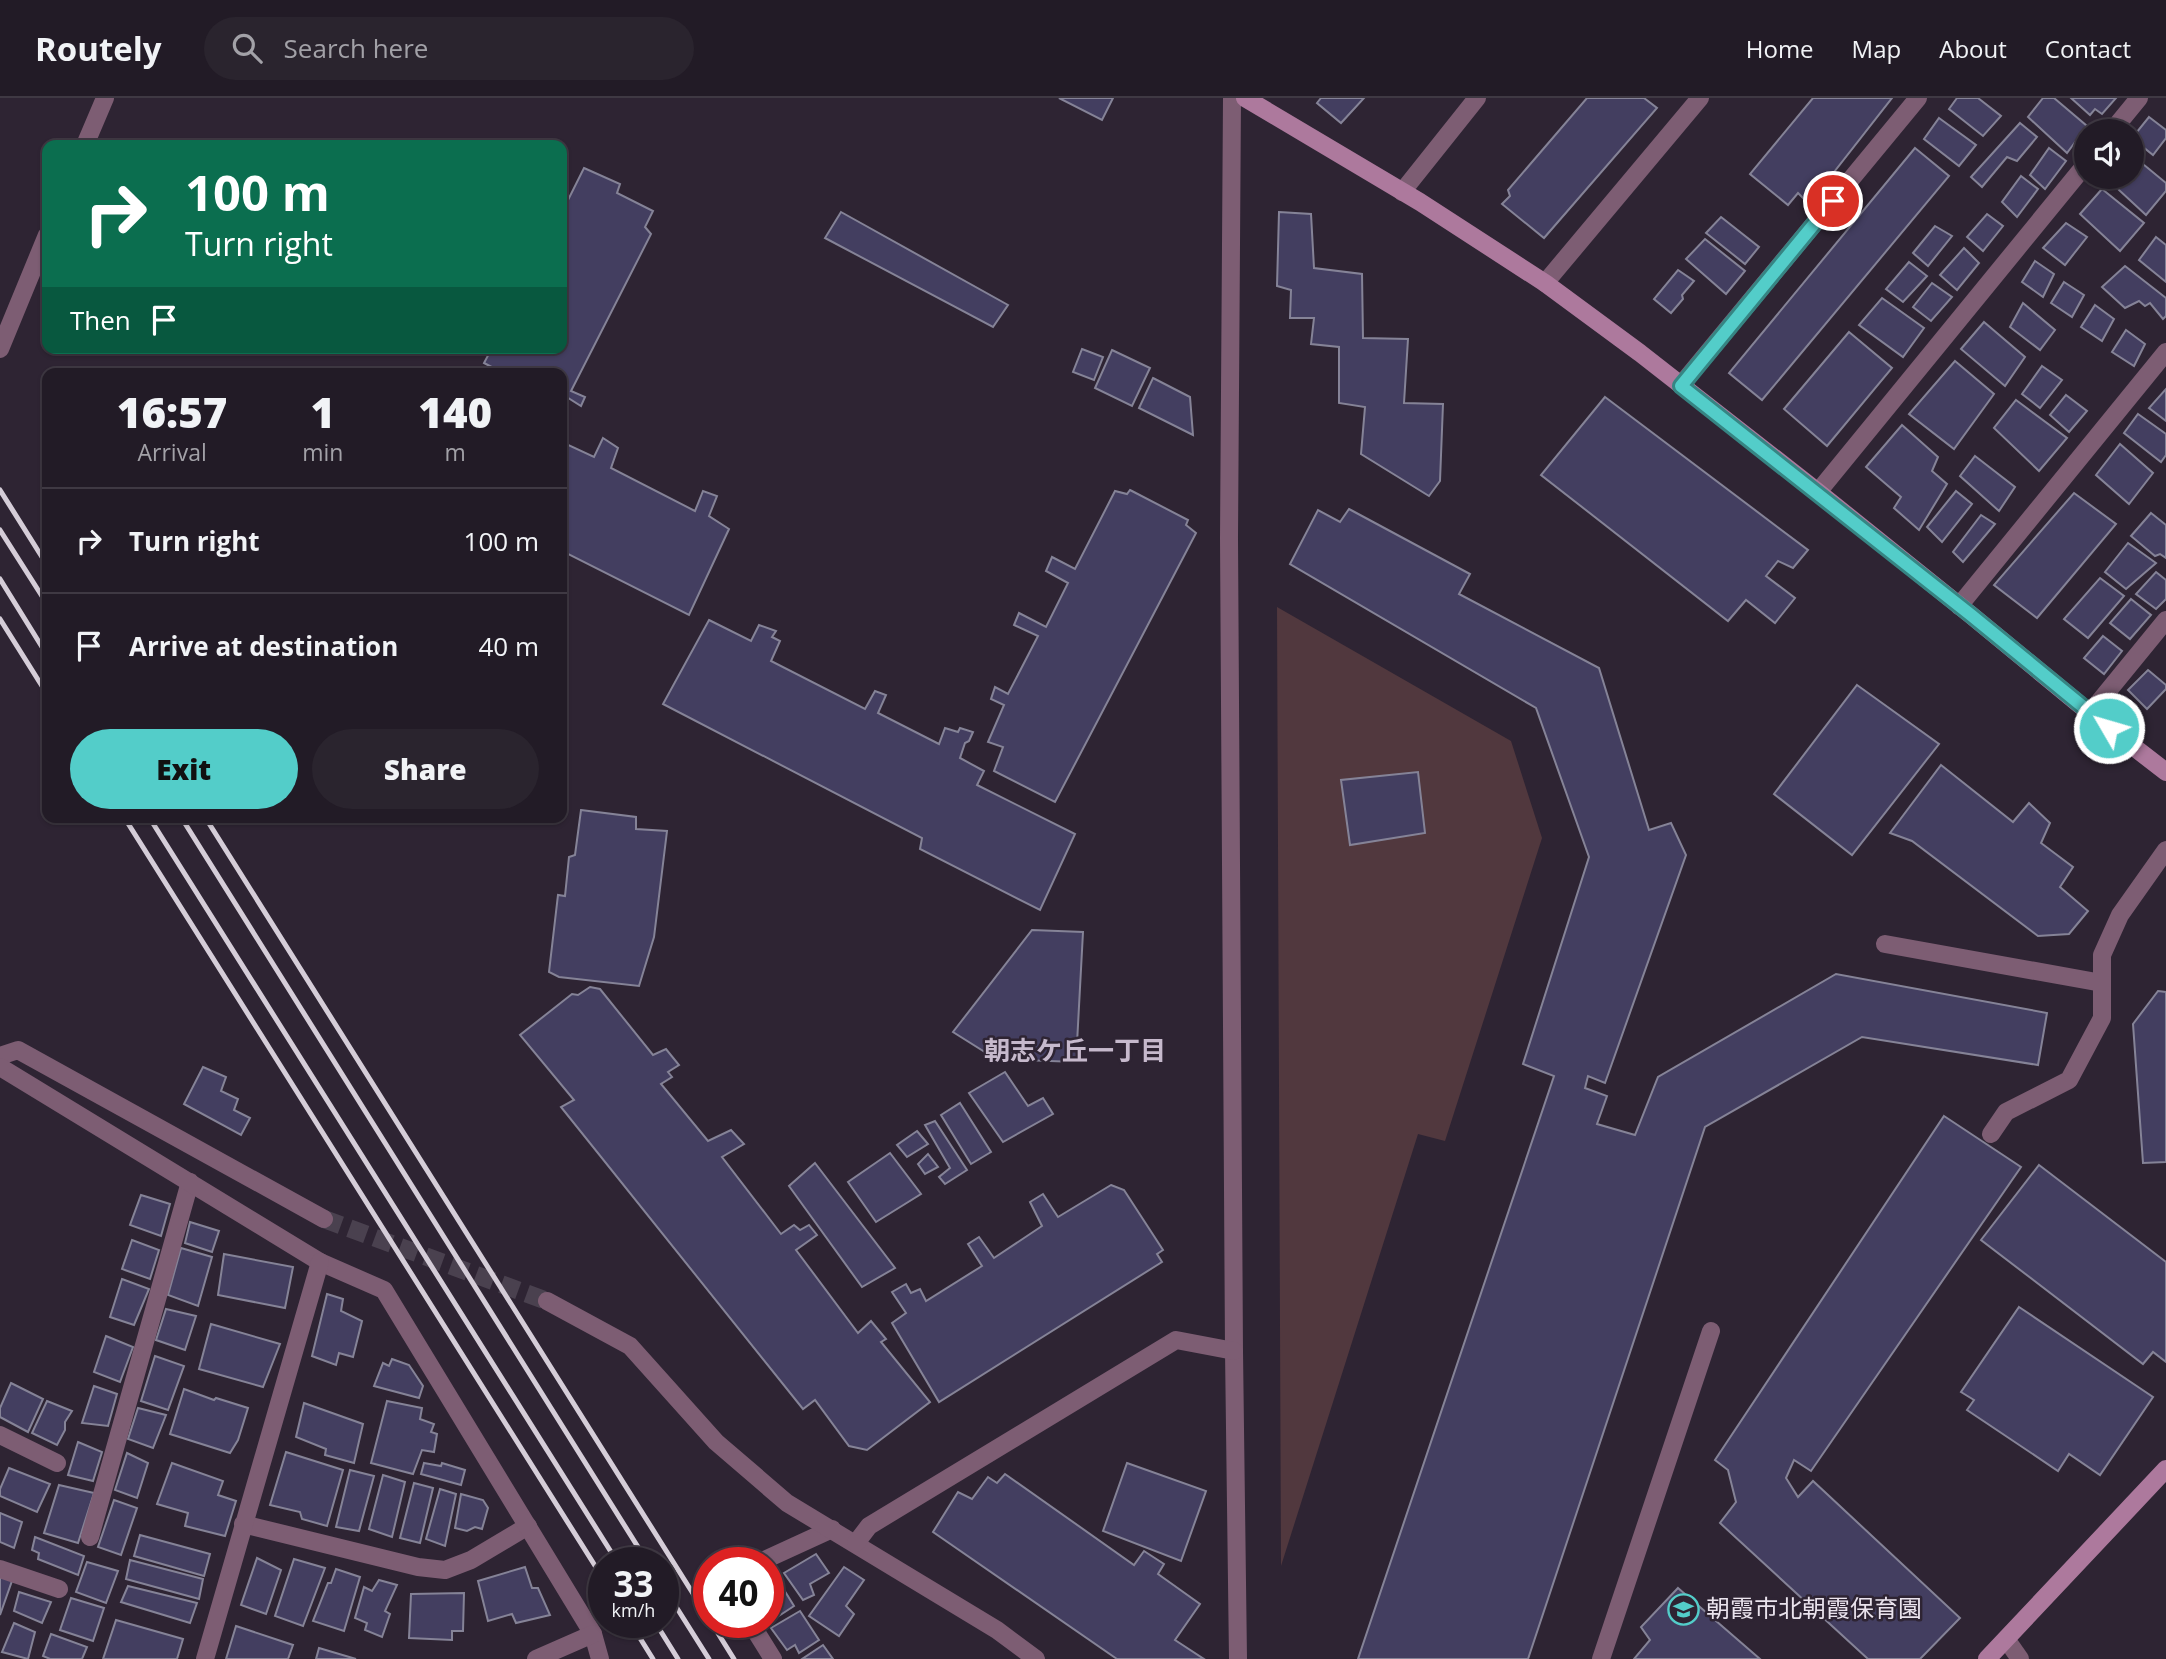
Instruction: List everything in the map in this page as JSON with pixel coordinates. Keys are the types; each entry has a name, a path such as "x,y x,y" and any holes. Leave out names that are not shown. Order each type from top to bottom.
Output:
{"street":[{"path":"87,140 105,98"},
{"path":"1238,1659 1229,552 1244,98 1420,202 1545,283 1640,353 1818,492 2166,772"},
{"path":"1402,192 1477,98"},
{"path":"1545,283 1700,98"},
{"path":"1681,386 1918,98"},
{"path":"2122,119 2139,98"},
{"path":"1818,492 2074,179"},
{"path":"0,349 42,247"},
{"path":"1959,606 2166,352"},
{"path":"2090,713 2166,621"},
{"path":"1992,1134 2006,1112 2069,1080 2102,1018 2102,955 2120,915 2166,850"},
{"path":"1885,944 2102,983"},
{"path":"0,1056 18,1050 324,1219"},
{"path":"0,1067 320,1262 384,1290 588,1626"},
{"path":"90,1537 190,1182"},
{"path":"205,1659 320,1262"},
{"path":"547,1301 630,1346 716,1442 787,1503 997,1630 1036,1659"},
{"path":"1601,1659 1711,1331"},
{"path":"856,1543 869,1526 1176,1340 1234,1351"},
{"path":"0,1435 57,1463"},
{"path":"1987,1659 2166,1469"},
{"path":"243,1524 418,1567 445,1570 471,1560 528,1526"},
{"path":"784,1551 832,1529"},
{"path":"0,1569 59,1590"},
{"path":"536,1659 588,1636"},
{"path":"594,1638 600,1659"},
{"path":"760,1638 773,1659"},
{"path":"2006,1639 2020,1659"}],"shaded area":[{"path":"1277,607 1511,741 1542,838 1445,1141 1418,1134 1281,1566"}],"building":[{"path":"1059,98 1113,98 1102,120"},
{"path":"1321,98 1364,98 1341,123 1317,103"},
{"path":"1587,98 1644,98 1657,108 1544,238 1502,204 1510,196 1508,190"},
{"path":"1813,98 1892,98 1809,204 1798,193 1788,205 1750,174"},
{"path":"1957,98 1978,98 2001,116 1983,136 1949,109"},
{"path":"2043,98 2054,98 2079,119 2074,119 2074,144 2067,153 2028,117"},
{"path":"2071,98 2116,98 2102,114 2095,109 2090,115"},
{"path":"2149,117 2166,130 2166,138 2153,155 2144,148 2144,123"},
{"path":"1939,118 1976,145 1959,166 1924,139"},
{"path":"2020,123 2037,137 2017,161 2007,157 1982,187 1971,177"},
{"path":"1915,148 1949,176 1762,400 1729,373"},
{"path":"2049,148 2066,161 2045,189 2030,175"},
{"path":"2144,165 2166,183 2166,191 2146,215 2118,189 2144,189"},
{"path":"584,168 620,184 617,193 653,211 645,227 651,234 571,391 585,397 581,406 567,397 567,368 494,368 484,363 489,354 567,354 567,202"},
{"path":"2021,176 2038,189 2017,217 2002,202"},
{"path":"2102,189 2144,223 2120,251 2080,214"},
{"path":"841,212 1008,305 993,327 825,238"},
{"path":"1279,212 1311,214 1314,268 1362,274 1363,338 1408,339 1404,403 1443,404 1440,481 1429,496 1361,454 1365,407 1339,403 1339,347 1311,344 1314,318 1290,318 1291,290 1277,286"},
{"path":"1987,214 2003,226 1983,251 1967,237"},
{"path":"1721,217 1759,247 1745,264 1706,233"},
{"path":"2066,223 2087,237 2065,265 2043,248"},
{"path":"1935,226 1952,236 1928,266 1913,253"},
{"path":"2156,237 2166,245 2166,282 2139,260"},
{"path":"1705,239 1745,271 1726,294 1686,259"},
{"path":"1964,248 1979,263 1957,290 1940,275"},
{"path":"2035,261 2054,274 2043,297 2022,282"},
{"path":"1909,262 1927,276 1903,302 1886,289"},
{"path":"2125,266 2166,298 2166,316 2163,319 2150,303 2145,306 2139,301 2125,308 2102,287"},
{"path":"1678,270 1694,281 1671,313 1654,299"},
{"path":"2064,282 2084,295 2072,317 2051,303"},
{"path":"1932,283 1952,297 1931,321 1913,307"},
{"path":"1882,298 1924,328 1903,357 1859,325"},
{"path":"2023,303 2055,330 2040,350 2010,327"},
{"path":"2095,305 2114,319 2102,341 2081,327"},
{"path":"1984,322 2025,357 2005,386 1961,349"},
{"path":"2126,330 2145,344 2134,366 2112,352"},
{"path":"1849,332 1892,368 1827,446 1784,409"},
{"path":"1082,349 1103,357 1094,380 1073,372"},
{"path":"1112,350 1150,368 1132,406 1095,388"},
{"path":"1955,361 1994,394 1954,449 1909,414"},
{"path":"2042,366 2062,380 2040,408 2022,394"},
{"path":"1153,378 1190,397 1193,435 1139,408"},
{"path":"2166,389 2166,421 2149,408"},
{"path":"2066,395 2087,411 2069,432 2050,415"},
{"path":"1605,397 1808,550 1793,568 1778,561 1766,576 1795,598 1775,623 1746,600 1728,621 1541,475"},
{"path":"2016,400 2067,438 2039,471 1994,428"},
{"path":"2138,414 2166,434 2166,455 2161,462 2124,433"},
{"path":"1902,425 1938,457 1932,471 1947,484 1919,530 1894,508 1901,497 1866,467"},
{"path":"603,438 618,448 611,468 695,511 703,491 717,496 709,516 729,529 689,615 567,554 567,444 594,457"},
{"path":"2120,444 2153,473 2129,504 2096,475"},
{"path":"1975,456 2015,487 1999,511 1960,476"},
{"path":"1130,490 1188,520 1186,525 1196,533 1055,802 994,771 1003,747 988,742 1004,705 991,699 995,687 1008,694 1038,636 1014,625 1019,613 1046,627 1068,583 1046,571 1052,557 1075,569 1115,491 1127,494"},
{"path":"1956,491 1972,504 1942,542 1927,527"},
{"path":"2074,493 2116,524 2037,618 1994,585"},
{"path":"1349,509 1470,574 1459,594 1599,668 1649,830 1671,823 1686,855 1605,1083 1588,1076 1585,1088 1607,1096 1597,1124 1635,1135 1658,1077 1836,974 2047,1013 2038,1065 1862,1037 1705,1127 1528,1659 1358,1659 1554,1076 1523,1064 1589,857 1536,708 1290,564 1318,510 1340,522"},
{"path":"2151,513 2166,525 2166,558 2160,554 2155,556 2131,536"},
{"path":"1981,515 1995,524 1963,562 1953,552"},
{"path":"2128,543 2156,563 2126,589 2105,572"},
{"path":"2156,572 2166,580 2166,599 2156,609 2136,594"},
{"path":"2100,578 2124,596 2088,638 2064,619"},
{"path":"2131,599 2151,615 2130,639 2110,623"},
{"path":"709,620 751,641 759,625 776,631 772,637 780,641 771,661 865,709 875,691 886,695 878,713 939,744 945,728 958,732 960,728 973,732 965,743 960,758 984,771 977,785 1075,834 1040,910 920,849 922,838 663,704"},
{"path":"2103,636 2122,651 2104,674 2084,658"},
{"path":"2148,670 2166,685 2166,689 2147,709 2128,690"},
{"path":"1857,685 1939,744 1852,855 1774,794"},
{"path":"1941,765 2013,822 2029,803 2050,823 2041,843 2073,867 2060,887 2088,911 2069,934 2038,936 1912,841 1890,833"},
{"path":"1418,772 1425,833 1350,845 1341,780"},
{"path":"581,810 636,817 636,829 667,831 654,937 639,986 559,977 549,972 558,895 565,896 569,857 575,855"},
{"path":"1032,930 1083,932 1076,1062 996,1059 953,1032"},
{"path":"590,987 600,989 653,1055 666,1049 679,1065 668,1072 672,1077 661,1084 708,1141 731,1130 744,1144 722,1157 781,1234 794,1225 800,1230 809,1225 817,1235 796,1250 858,1333 871,1321 886,1339 881,1342 930,1402 867,1450 849,1446 815,1400 803,1409 561,1107 574,1100 520,1035 572,994 578,995"},
{"path":"2158,991 2166,992 2166,1162 2143,1163 2133,1024"},
{"path":"203,1067 226,1077 221,1091 238,1099 234,1110 250,1118 241,1135 184,1104"},
{"path":"1005,1072 1028,1106 1043,1098 1053,1114 1003,1142 969,1093"},
{"path":"960,1103 991,1152 971,1164 941,1115"},
{"path":"1944,1116 2021,1167 1811,1471 1794,1460 1786,1478 1798,1497 1813,1481 1960,1618 1920,1659 1868,1659 1720,1523 1736,1502 1728,1470 1715,1460"},
{"path":"935,1121 967,1170 945,1184 939,1177 950,1168 925,1125"},
{"path":"917,1131 928,1144 907,1157 897,1145"},
{"path":"890,1153 921,1194 876,1222 848,1182"},
{"path":"928,1154 938,1167 925,1174 918,1164"},
{"path":"815,1163 895,1268 862,1287 789,1186"},
{"path":"2039,1165 2166,1262 2166,1362 2153,1352 2143,1364 1981,1240"},
{"path":"1111,1185 1124,1190 1163,1250 1157,1254 1162,1262 939,1402 892,1323 906,1313 892,1292 906,1284 911,1293 920,1289 926,1301 982,1266 968,1244 979,1237 994,1258 1042,1226 1030,1202 1043,1194 1058,1217"},
{"path":"141,1195 170,1204 161,1236 130,1225"},
{"path":"190,1222 219,1231 212,1252 185,1243"},
{"path":"132,1240 159,1250 150,1279 122,1269"},
{"path":"181,1248 212,1257 198,1306 168,1295"},
{"path":"224,1254 293,1267 285,1308 218,1295"},
{"path":"122,1279 149,1289 134,1325 110,1317"},
{"path":"327,1294 343,1299 341,1311 362,1321 353,1357 339,1353 336,1365 312,1356"},
{"path":"2019,1307 2153,1397 2100,1475 2069,1454 2058,1471 1967,1410 1974,1400 1961,1392"},
{"path":"166,1309 196,1316 185,1350 156,1340"},
{"path":"211,1324 280,1344 263,1387 199,1369"},
{"path":"106,1336 133,1347 120,1382 94,1372"},
{"path":"155,1356 184,1366 168,1410 141,1401"},
{"path":"392,1359 409,1365 423,1386 419,1398 374,1386 383,1363 389,1366"},
{"path":"11,1383 43,1399 28,1432 0,1417 0,1408"},
{"path":"94,1386 117,1394 108,1426 82,1423"},
{"path":"184,1389 248,1408 238,1440 230,1453 170,1434"},
{"path":"47,1401 72,1411 57,1445 32,1433"},
{"path":"387,1401 422,1408 420,1419 434,1424 431,1432 437,1434 434,1452 422,1450 413,1474 371,1463"},
{"path":"304,1403 363,1424 354,1463 325,1455 326,1449 296,1437"},
{"path":"138,1408 166,1415 153,1448 128,1439"},
{"path":"78,1442 102,1452 93,1481 68,1475"},
{"path":"286,1452 343,1470 327,1526 302,1519 300,1512 270,1505"},
{"path":"127,1453 148,1463 137,1498 115,1490"},
{"path":"172,1463 223,1481 218,1495 236,1501 225,1536 185,1526 188,1513 157,1504"},
{"path":"424,1463 441,1466 442,1463 465,1470 461,1485 421,1474"},
{"path":"1127,1463 1206,1491 1181,1561 1103,1531"},
{"path":"9,1468 50,1484 37,1512 0,1496 0,1489"},
{"path":"350,1470 374,1476 359,1531 336,1527"},
{"path":"1005,1474 1134,1565 1144,1551 1164,1564 1158,1574 1200,1604 1175,1640 1204,1659 1117,1659 933,1532 958,1492 972,1499 988,1477 997,1483"},
{"path":"383,1475 405,1482 392,1537 369,1529"},
{"path":"414,1483 433,1488 420,1543 400,1538"},
{"path":"59,1485 94,1493 78,1543 44,1533"},
{"path":"440,1489 456,1494 445,1546 426,1539"},
{"path":"461,1494 483,1500 488,1508 482,1529 475,1527 467,1531 455,1528"},
{"path":"114,1500 137,1508 121,1555 98,1547"},
{"path":"0,1513 22,1522 14,1548 0,1542"},
{"path":"140,1535 210,1554 204,1576 134,1556"},
{"path":"35,1537 84,1556 78,1575 38,1559 39,1553 32,1550"},
{"path":"816,1554 829,1573 810,1584 814,1595 803,1600 784,1573"},
{"path":"257,1558 281,1570 266,1614 241,1605"},
{"path":"294,1559 325,1568 303,1626 275,1616"},
{"path":"130,1560 203,1579 199,1599 126,1579"},
{"path":"87,1562 118,1571 106,1603 76,1592"},
{"path":"525,1567 532,1588 538,1588 550,1615 516,1623 512,1614 488,1621 478,1581"},
{"path":"844,1567 864,1580 846,1606 854,1614 839,1636 809,1616"},
{"path":"336,1569 360,1577 344,1631 313,1621"},
{"path":"0,1573 13,1578 0,1615"},
{"path":"379,1580 397,1585 385,1611 390,1614 382,1637 365,1630 367,1623 355,1618 364,1587 372,1591"},
{"path":"128,1586 197,1603 190,1623 121,1602"},
{"name":"朝霞市北朝霞保育園","path":"1678,1588 1760,1659 1634,1659 1650,1640 1641,1627"},
{"path":"784,1590 794,1606 784,1613"},
{"path":"19,1592 51,1602 42,1623 14,1611"},
{"path":"464,1593 463,1631 452,1631 452,1640 409,1638 411,1594"},
{"path":"71,1598 104,1608 93,1641 60,1630"},
{"path":"800,1611 819,1640 799,1653 795,1645 787,1650 778,1638 784,1638 784,1620"},
{"path":"116,1620 183,1639 177,1659 103,1659"},
{"path":"14,1623 35,1632 28,1659 2,1652"},
{"path":"236,1626 293,1645 288,1659 226,1659"},
{"path":"51,1634 87,1647 82,1659 50,1659 43,1656"},
{"path":"823,1645 833,1659 802,1659"},
{"path":"319,1648 356,1659 316,1659"}],"tunnel":[{"path":"324,1219 547,1301"}],"railway":[{"path":"0,490 42,557"},
{"path":"0,530 42,596"},
{"path":"0,579 42,647"},
{"path":"0,619 42,686"},
{"path":"128,823 588,1555"},
{"path":"153,823 608,1547"},
{"path":"185,823 638,1547"},
{"path":"209,823 693,1594"},
{"path":"679,1611 709,1659"},
{"path":"640,1638 653,1659"},
{"path":"665,1638 678,1659"},
{"path":"721,1638 734,1659"}],"place":[{"name":"朝霞市北朝霞保育園","path":"1683,1609"}],"district":[{"name":"朝志ケ丘一丁目","path":"1075,1051"}],"route":[{"path":"1833,201 1681,386 1818,492 2109,728"}]}
